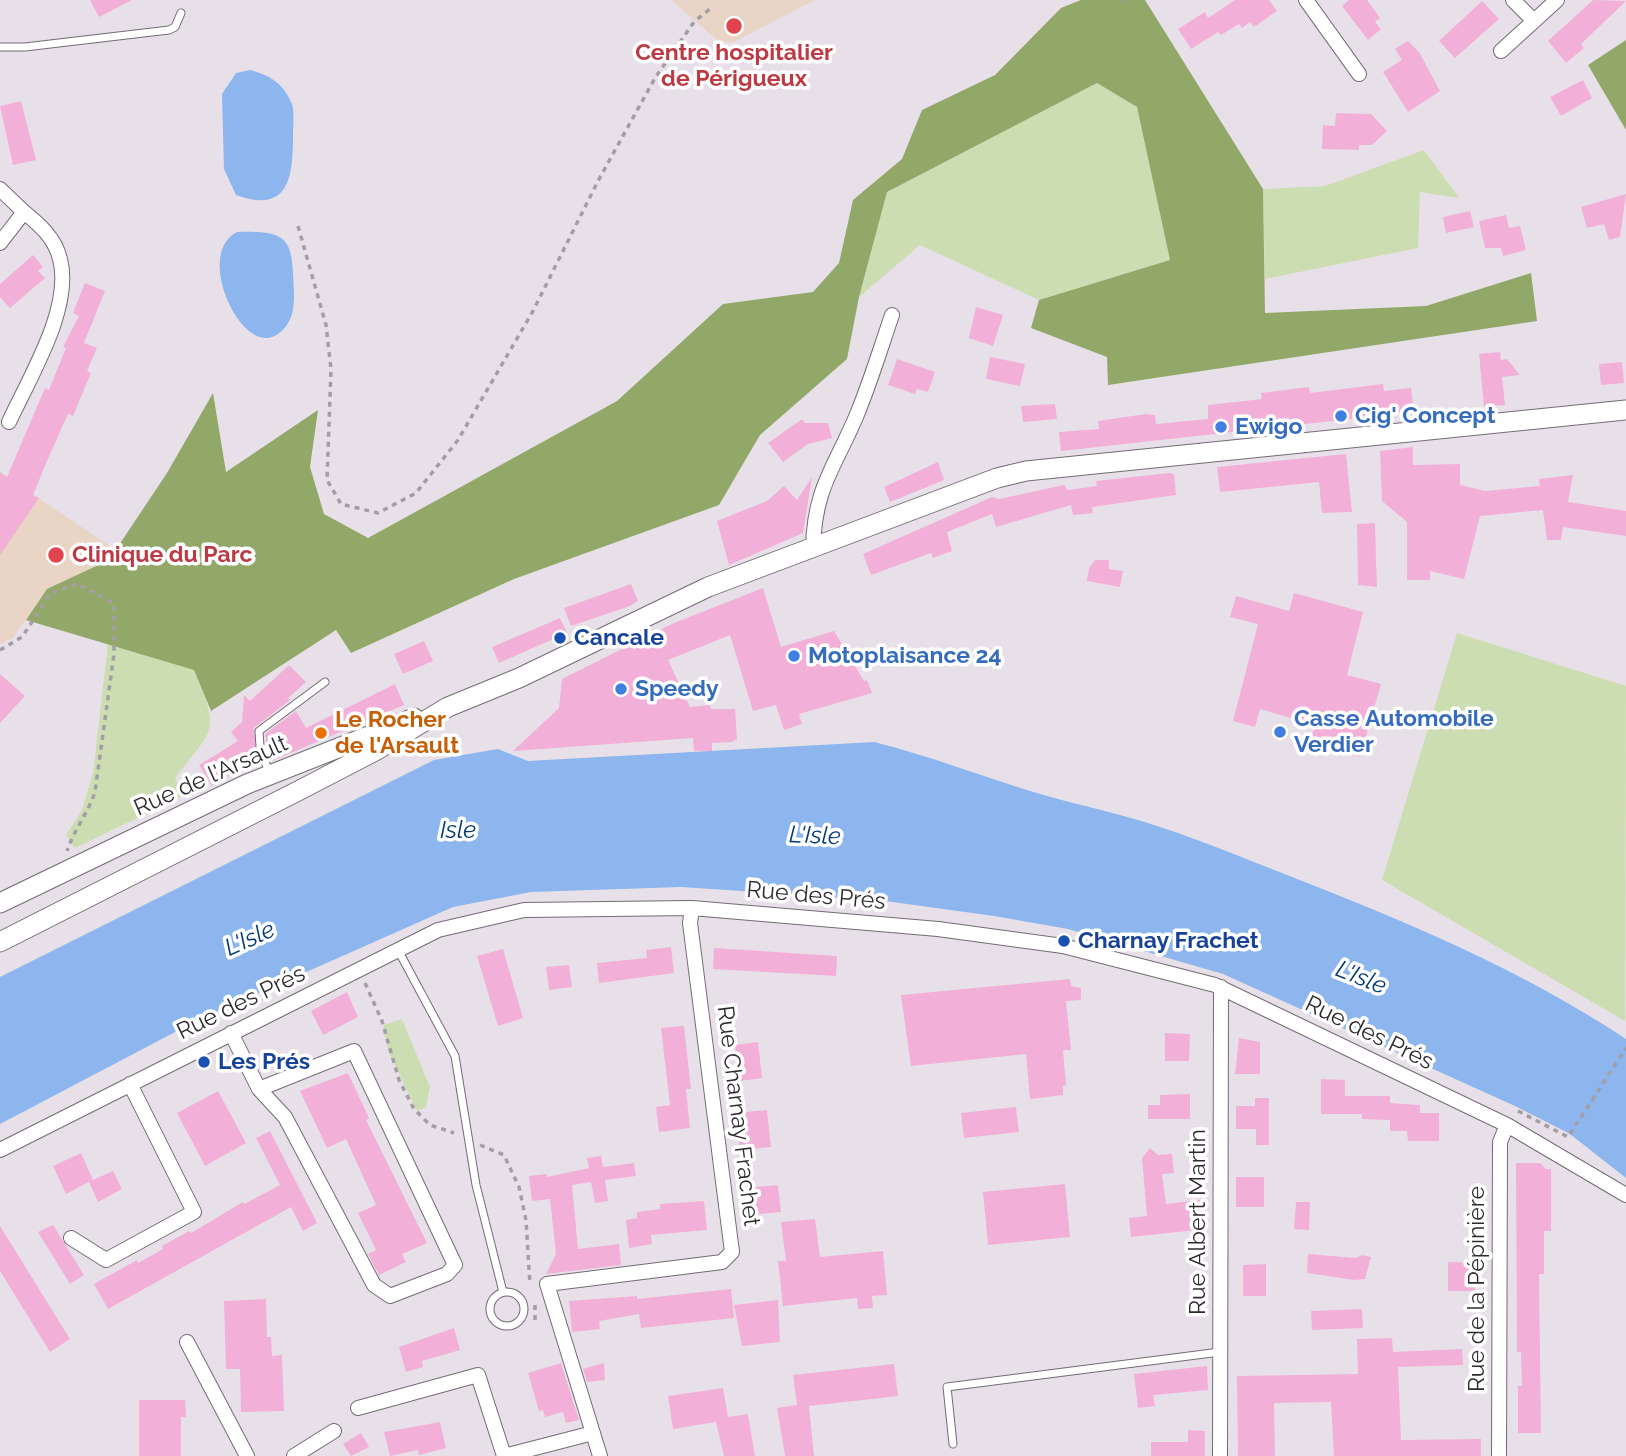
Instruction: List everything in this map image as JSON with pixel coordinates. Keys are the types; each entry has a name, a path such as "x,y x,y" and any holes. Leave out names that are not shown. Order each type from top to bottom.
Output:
{"main road":[{"path":"0,942 375,751 448,707 519,678 708,587 813,550 970,487 1026,471 1626,410"},
{"name":"Rue de l'Arsault","path":"0,903 247,784 396,724 448,707"},
{"path":"247,784 273,785 282,799"},
{"path":"221,796 244,804 251,815"}],"street":[{"path":"1306,0 1359,74"},
{"path":"1513,0 1534,21"},
{"path":"1501,51 1557,0"},
{"path":"0,189 44,228 60,258 62,278 60,298 50,334 9,422"},
{"path":"0,243 24,212"},
{"path":"813,550 818,500 832,462 857,414 892,315"},
{"name":"Rue des Prés","path":"0,1150 438,930 524,910 692,908 938,929 1063,946 1221,987 1507,1125 1626,1195"},
{"name":"Rue Charnay Frachet","path":"600,1456 547,1284 722,1262 732,1252 690,923 692,908"},
{"name":"Rue Albert Martin","path":"1220,1456 1221,987"},
{"path":"231,1033 259,1089 285,1117 374,1285 390,1296 447,1274 455,1265 354,1051 259,1089"},
{"path":"71,1238 106,1260 194,1212 130,1084"},
{"name":"Rue de la Pépinière","path":"1499,1456 1500,1142 1507,1125"},
{"path":"187,1342 247,1456"},
{"path":"358,1408 478,1375 504,1456 593,1433"},
{"path":"294,1456 334,1431"}],"lane":[{"path":"0,47 25,47 169,30 175,27 181,13"},
{"path":"269,775 260,747 260,731 325,682"},
{"path":"398,950 455,1056 476,1185 503,1292"},
{"path":"503,1292 519,1297 524,1307 518,1322 508,1326 497,1323 490,1314 491,1303 503,1292"},
{"path":"953,1444 947,1387 1220,1352"}],"path":[{"path":"298,226 326,325 331,369 327,480 341,504 378,513 416,493 458,440 533,311 598,181 655,78 694,22 711,8"},
{"path":"0,650 22,637 51,593 77,584 114,603 114,654 95,792 88,813 67,849 65,872"},
{"path":"1507,1108 1568,1137 1626,1048"}],"shaded area":[{"name":"Centre hospitalier de Périgueux","path":"671,0 815,0 732,43 717,40"},
{"name":"Clinique du Parc","path":"0,472 116,550 109,561 47,589 13,638 0,644"}],"green space":[{"path":"1081,0 1145,0 1263,189 1265,313 1426,306 1531,273 1537,321 1108,385 1107,357 1031,328 1039,300 1170,260 1137,107 1097,83 887,192 859,297 847,359 760,435 719,505 514,579 351,653 336,630 211,711 194,670 26,620 47,589 109,560 167,473 213,393 226,472 318,410 310,467 324,514 368,538 617,401 723,304 813,292 839,263 853,200 902,159 922,110 995,75 1061,8"},
{"path":"1626,40 1626,130 1588,65"},
{"path":"1097,83 1137,107 1170,260 1039,300 920,245 859,297 887,192"},
{"path":"1424,150 1459,198 1420,192 1418,248 1265,279 1263,189 1325,186"},
{"path":"1457,633 1626,686 1625,1021 1382,880"},
{"path":"108,644 194,670 208,706 209,728 205,738 175,778 183,796 75,848 66,835 82,810 93,773"},
{"path":"402,1019 430,1087 426,1107 417,1111 389,1053 383,1025"}],"water":[{"path":"250,70 269,77 280,85 288,95 293,109 293,149 289,177 278,195 268,200 254,200 236,195 224,169 222,94 236,73"},
{"path":"237,232 269,233 279,237 290,250 293,310 287,325 278,334 264,338 251,332 238,319 228,301 221,281 220,261 225,244"},
{"path":"874,742 1040,794 1148,823 1208,844 1415,927 1545,990 1626,1039 1626,1178 1570,1134 1515,1106 1223,974 1068,929 994,916 878,900 681,887 531,892 453,907 198,1020 0,1124 0,977 434,760 498,749 528,761"}],"building":[{"path":"90,0 132,0 99,17"},
{"path":"1235,0 1269,0 1277,11 1254,27 1250,22 1242,28 1239,24 1221,35 1218,32 1191,49 1178,29 1205,12 1208,18"},
{"path":"1349,0 1367,0 1380,18 1375,22 1381,29 1368,40 1342,6"},
{"path":"1593,0 1626,1 1581,44 1584,48 1566,63 1548,41"},
{"path":"1482,1 1499,19 1455,58 1439,41"},
{"path":"1408,41 1419,52 1440,91 1408,112 1383,72 1402,60 1395,49"},
{"path":"1583,80 1592,98 1561,116 1550,97"},
{"path":"21,101 36,160 13,165 0,106"},
{"path":"1336,113 1371,114 1387,131 1372,145 1359,145 1359,150 1322,149 1323,125 1335,126"},
{"path":"1626,194 1620,237 1609,240 1604,224 1587,228 1581,207"},
{"path":"1470,211 1474,227 1446,233 1443,217"},
{"path":"1506,215 1509,228 1520,226 1526,250 1503,256 1501,248 1485,248 1479,221"},
{"path":"33,255 43,267 38,271 45,278 10,308 0,297 0,284"},
{"path":"85,283 105,291 84,343 97,348 87,371 91,373 73,416 68,414 47,461 33,495 39,498 0,555 0,472 7,477 45,388 49,390 66,348 63,347 79,316 73,313"},
{"path":"976,307 1003,315 993,346 969,338"},
{"path":"1500,352 1501,360 1507,359 1520,375 1502,377 1505,405 1484,406 1479,354"},
{"path":"990,357 1025,364 1020,386 986,379"},
{"path":"897,359 935,372 928,392 917,389 915,394 888,385"},
{"path":"1622,362 1624,383 1601,385 1599,364"},
{"path":"1383,384 1384,391 1411,388 1414,412 1061,451 1059,432 1099,429 1098,421 1146,414 1155,415 1156,424 1208,419 1208,405 1262,399 1261,393 1309,387 1310,393"},
{"path":"1055,404 1057,419 1023,422 1021,406"},
{"path":"802,419 805,423 828,423 832,438 808,444 783,462 768,443"},
{"path":"1413,447 1413,465 1460,464 1460,485 1485,491 1540,486 1539,479 1573,475 1568,502 1626,511 1626,536 1563,527 1561,540 1547,540 1543,510 1480,516 1464,579 1430,571 1430,580 1407,580 1407,522 1382,501 1380,451"},
{"path":"1346,454 1352,512 1322,513 1319,482 1220,492 1217,467"},
{"path":"938,462 944,480 890,502 884,487"},
{"path":"1174,474 1176,495 1092,507 1093,513 1073,515 1071,505 996,527 992,514 947,532 952,551 933,558 931,553 871,575 863,554 992,497 999,499 1064,485 1068,490 1097,486 1096,481"},
{"path":"812,477 803,533 729,565 717,521 767,501 784,486 797,500"},
{"path":"1375,523 1377,587 1358,585 1357,524"},
{"path":"1095,560 1109,560 1109,569 1123,571 1120,587 1087,581 1089,568"},
{"path":"631,584 638,601 571,626 564,608"},
{"path":"763,588 781,647 834,631 864,681 867,680 872,693 799,714 802,724 784,730 776,705 753,711 730,635 668,660 690,707 710,705 711,709 735,709 737,739 732,742 712,743 712,751 694,751 693,738 513,751 559,708 562,679 674,623"},
{"path":"1294,593 1363,612 1347,675 1381,684 1360,757 1310,742 1315,725 1260,709 1255,727 1233,721 1258,624 1230,617 1236,596 1289,611"},
{"path":"560,618 567,633 499,663 492,647"},
{"path":"424,641 433,661 403,674 394,654"},
{"path":"289,665 306,682 288,698 290,700 254,728 257,758 212,786 199,765 238,741 231,732 242,722 244,695 250,701"},
{"path":"0,674 25,696 0,723"},
{"path":"395,684 404,705 274,760 271,750 268,752 265,734 296,711 306,728"},
{"path":"671,947 674,973 599,983 597,963 647,958 646,950"},
{"path":"714,948 837,956 836,976 713,969"},
{"path":"503,949 523,1018 498,1026 477,956"},
{"path":"569,965 572,987 549,990 546,967"},
{"path":"1070,979 1071,986 1081,988 1081,1000 1066,1001 1071,1050 1063,1050 1066,1085 1063,1086 1063,1095 1030,1099 1026,1054 911,1066 901,995"},
{"path":"347,992 358,1017 323,1035 311,1011"},
{"path":"684,1026 691,1089 686,1089 690,1128 659,1132 656,1107 670,1105 661,1028"},
{"path":"1165,1033 1190,1034 1189,1061 1165,1061"},
{"path":"1239,1038 1260,1042 1260,1074 1235,1074"},
{"path":"758,1042 762,1078 739,1081 735,1045"},
{"path":"348,1073 369,1118 366,1120 427,1243 402,1254 406,1262 379,1275 368,1254 376,1250 358,1213 376,1205 346,1139 327,1148 300,1091"},
{"path":"1321,1079 1345,1080 1345,1096 1390,1096 1390,1103 1420,1105 1420,1113 1439,1113 1439,1141 1408,1141 1407,1131 1390,1131 1390,1120 1362,1119 1362,1114 1321,1114"},
{"path":"218,1091 246,1143 205,1166 177,1113"},
{"path":"1190,1094 1190,1119 1148,1119 1148,1105 1160,1105 1160,1095"},
{"path":"1255,1098 1269,1098 1269,1145 1256,1145 1256,1129 1236,1129 1236,1106 1255,1106"},
{"path":"1016,1107 1019,1132 964,1138 961,1113"},
{"path":"767,1110 771,1147 740,1150 738,1131 746,1130 745,1112"},
{"path":"270,1131 317,1223 303,1231 291,1207 108,1309 94,1284 137,1260 138,1263 163,1249 162,1246 189,1231 191,1233 243,1202 244,1204 280,1185 256,1138"},
{"path":"1150,1148 1158,1155 1172,1154 1174,1173 1162,1174 1166,1204 1206,1199 1206,1229 1131,1237 1129,1218 1147,1216 1142,1158"},
{"path":"81,1153 93,1180 113,1171 122,1189 98,1202 89,1182 66,1194 53,1166"},
{"path":"601,1156 603,1167 634,1163 636,1176 605,1180 608,1201 595,1203 591,1182 572,1185 578,1249 619,1244 621,1265 546,1274 556,1254 550,1199 532,1201 529,1176 547,1174 547,1177 589,1168 587,1158"},
{"path":"1516,1163 1540,1163 1546,1169 1551,1169 1551,1231 1544,1231 1544,1274 1539,1274 1541,1433 1518,1433 1518,1386 1522,1386 1521,1352 1517,1352"},
{"path":"1236,1177 1264,1177 1264,1207 1236,1207"},
{"path":"1065,1184 1070,1237 988,1245 983,1192"},
{"path":"778,1185 781,1212 748,1215 745,1188"},
{"path":"704,1201 707,1230 651,1235 652,1244 629,1248 626,1220 637,1218 637,1212 660,1209 660,1204"},
{"path":"1296,1202 1310,1202 1309,1230 1294,1229"},
{"path":"815,1219 820,1257 883,1251 887,1295 872,1296 873,1308 858,1309 857,1298 783,1306 778,1261 786,1261 781,1222"},
{"path":"53,1225 84,1275 70,1284 38,1232"},
{"path":"0,1226 70,1339 50,1352 0,1271"},
{"path":"1308,1254 1371,1257 1365,1279 1354,1280 1307,1273"},
{"path":"1448,1262 1475,1263 1475,1291 1448,1291"},
{"path":"1266,1264 1266,1296 1243,1296 1243,1265"},
{"path":"731,1289 734,1318 641,1328 639,1314 599,1321 600,1329 572,1332 569,1301 637,1296 637,1299"},
{"path":"266,1299 267,1337 271,1337 272,1356 282,1355 284,1411 241,1412 240,1369 226,1369 224,1301"},
{"path":"778,1300 780,1342 742,1346 734,1305"},
{"path":"1362,1309 1363,1328 1312,1330 1311,1311"},
{"path":"454,1328 460,1350 422,1361 423,1367 406,1372 399,1347"},
{"path":"1392,1338 1393,1352 1462,1349 1463,1365 1398,1367 1401,1440 1481,1439 1481,1456 1334,1456 1331,1402 1274,1403 1275,1456 1238,1456 1237,1376 1358,1374 1357,1339"},
{"path":"561,1363 579,1420 566,1423 563,1412 545,1417 543,1410 539,1411 528,1373"},
{"path":"604,1363 605,1380 587,1382 583,1369"},
{"path":"894,1364 898,1396 809,1406 814,1456 785,1456 777,1408 797,1405 793,1375"},
{"path":"1207,1366 1208,1390 1153,1395 1155,1406 1138,1408 1134,1374"},
{"path":"723,1388 728,1417 748,1414 755,1456 724,1456 716,1422 673,1429 668,1396"},
{"path":"139,1400 185,1400 186,1417 181,1417 181,1456 139,1456"},
{"path":"440,1422 446,1448 419,1455 418,1450 390,1456 384,1432"},
{"path":"1188,1430 1205,1431 1205,1456 1151,1456 1151,1442 1188,1442"},
{"path":"361,1433 369,1447 351,1456 343,1444"}],"place":[{"name":"Centre hospitalier de Périgueux","path":"734,26"},
{"name":"Cig' Concept","path":"1341,416"},
{"name":"Ewigo","path":"1221,427"},
{"name":"Clinique du Parc","path":"56,555"},
{"name":"Cancale","path":"560,638"},
{"name":"Motoplaisance 24","path":"794,656"},
{"name":"Speedy","path":"621,689"},
{"name":"Casse Automobile Verdier","path":"1280,732"},
{"name":"Le Rocher de l'Arsault","path":"321,733"},
{"name":"Charnay Frachet","path":"1064,941"},
{"name":"Les Prés","path":"204,1062"}],"water label":[{"name":"Isle","path":"458,831"},
{"name":"L'Isle","path":"815,836"},
{"name":"L'Isle","path":"250,939"},
{"name":"L'Isle","path":"1361,978"}]}
